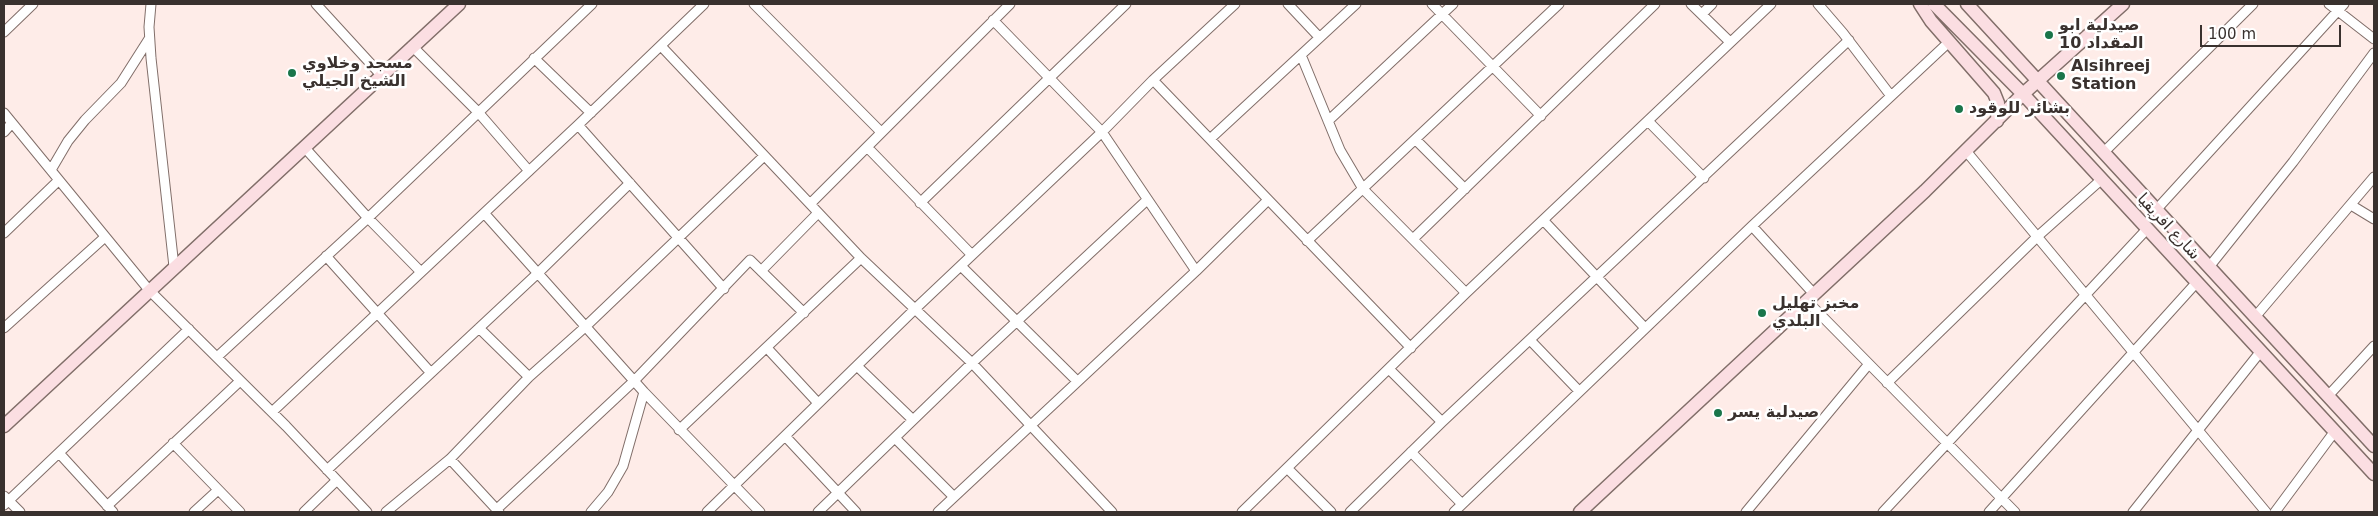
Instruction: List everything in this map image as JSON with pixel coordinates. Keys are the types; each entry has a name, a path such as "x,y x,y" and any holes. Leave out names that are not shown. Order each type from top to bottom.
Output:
{"street":[{"path":"4,32 34,4"},
{"path":"141,4 150,8 150,39 174,267"},
{"path":"316,4 381,75"},
{"path":"4,426 459,4"},
{"path":"217,357 368,218 592,4"},
{"path":"272,412 420,271 591,113 704,4"},
{"path":"754,4 881,132"},
{"path":"810,204 1010,4"},
{"path":"920,203 1126,4"},
{"path":"707,512 818,403 1102,132 1153,80 1235,4"},
{"path":"1288,4 1319,37"},
{"path":"1210,139 1356,4"},
{"path":"1432,4 1541,116"},
{"path":"1328,121 1454,4"},
{"path":"1544,4 1551,11"},
{"path":"1307,241 1559,4"},
{"path":"1413,239 1656,4"},
{"path":"1691,4 1730,42"},
{"path":"1702,14 1712,4"},
{"path":"1242,512 1466,293 1771,4"},
{"path":"1818,4 1849,40 1891,96"},
{"path":"1920,4 1994,93 1998,103 1997,121"},
{"name":"شارع افريقيا","path":"1934,4 2023,94 2374,474"},
{"name":"شارع افريقيا","path":"1967,4 2374,446"},
{"path":"2103,153 2253,4"},
{"path":"2329,4 2374,39"},
{"path":"2156,210 2344,4"},
{"path":"1580,512 1811,298 1966,151 2023,94 2119,5"},
{"path":"992,20 1050,76 1102,132 1146,200 1196,271"},
{"path":"51,170 68,141 85,120 121,83 150,39"},
{"path":"1350,512 1442,422 1849,40"},
{"path":"1454,512 1752,226 1950,41"},
{"path":"412,46 478,112 529,170"},
{"path":"661,46 861,258 972,363 1112,512"},
{"path":"2209,267 2293,162 2374,53"},
{"path":"1301,55 1344,158 1363,189 1466,293"},
{"path":"534,58 591,113"},
{"path":"1153,80 1411,348"},
{"path":"4,113 149,290 272,412 367,512"},
{"path":"1648,121 1704,178"},
{"path":"4,132 12,123"},
{"path":"578,125 679,236 724,289"},
{"path":"1416,140 1465,190"},
{"path":"867,147 972,255"},
{"path":"305,148 368,218 420,271"},
{"path":"1966,151 2266,512"},
{"path":"386,512 450,459 529,378 764,156"},
{"path":"2255,317 2374,177"},
{"path":"4,233 59,180"},
{"path":"1887,383 2038,236 2102,180"},
{"path":"327,470 538,273 630,183"},
{"path":"818,512 972,363 1146,200"},
{"path":"938,512 1196,271 1268,200"},
{"path":"2351,205 2374,219"},
{"path":"484,213 584,328 679,430 760,512"},
{"path":"761,270 818,213"},
{"path":"1544,221 1645,328"},
{"path":"1752,226 1868,365 2015,512"},
{"path":"1883,512 1946,442 2147,229"},
{"path":"4,328 105,237"},
{"path":"326,256 431,374"},
{"path":"679,430 861,258"},
{"path":"450,459 498,510 634,381 724,289 742,266 750,260 804,313"},
{"path":"961,266 1077,381"},
{"path":"1989,512 2196,282"},
{"path":"479,328 529,378"},
{"path":"20,512 5,501 59,453 189,329"},
{"path":"1530,340 1579,391"},
{"path":"2328,396 2374,346"},
{"path":"767,348 818,403"},
{"path":"2133,512 2261,351"},
{"path":"1746,512 1868,365"},
{"path":"857,366 913,420"},
{"path":"1389,369 1442,422"},
{"path":"59,453 110,509 173,443 240,381"},
{"path":"591,512 608,492 623,466 644,392"},
{"path":"2275,512 2335,431"},
{"path":"785,436 856,512"},
{"path":"895,438 954,497"},
{"path":"173,443 240,512"},
{"path":"1411,452 1462,504"},
{"path":"1288,468 1331,512"},
{"path":"304,512 336,481"},
{"path":"194,512 218,490"}],"place":[{"name":"صيدلية ابو المقداد 10","path":"2049,35"},
{"name":"مسجد وخلاوي الشيخ الجيلي","path":"292,73"},
{"name":"Alsihreej Station","path":"2061,76"},
{"name":"بشائر للوقود","path":"1959,109"},
{"name":"مخبز تهليل البلدي","path":"1762,313"},
{"name":"صيدلية يسر","path":"1718,413"}]}
